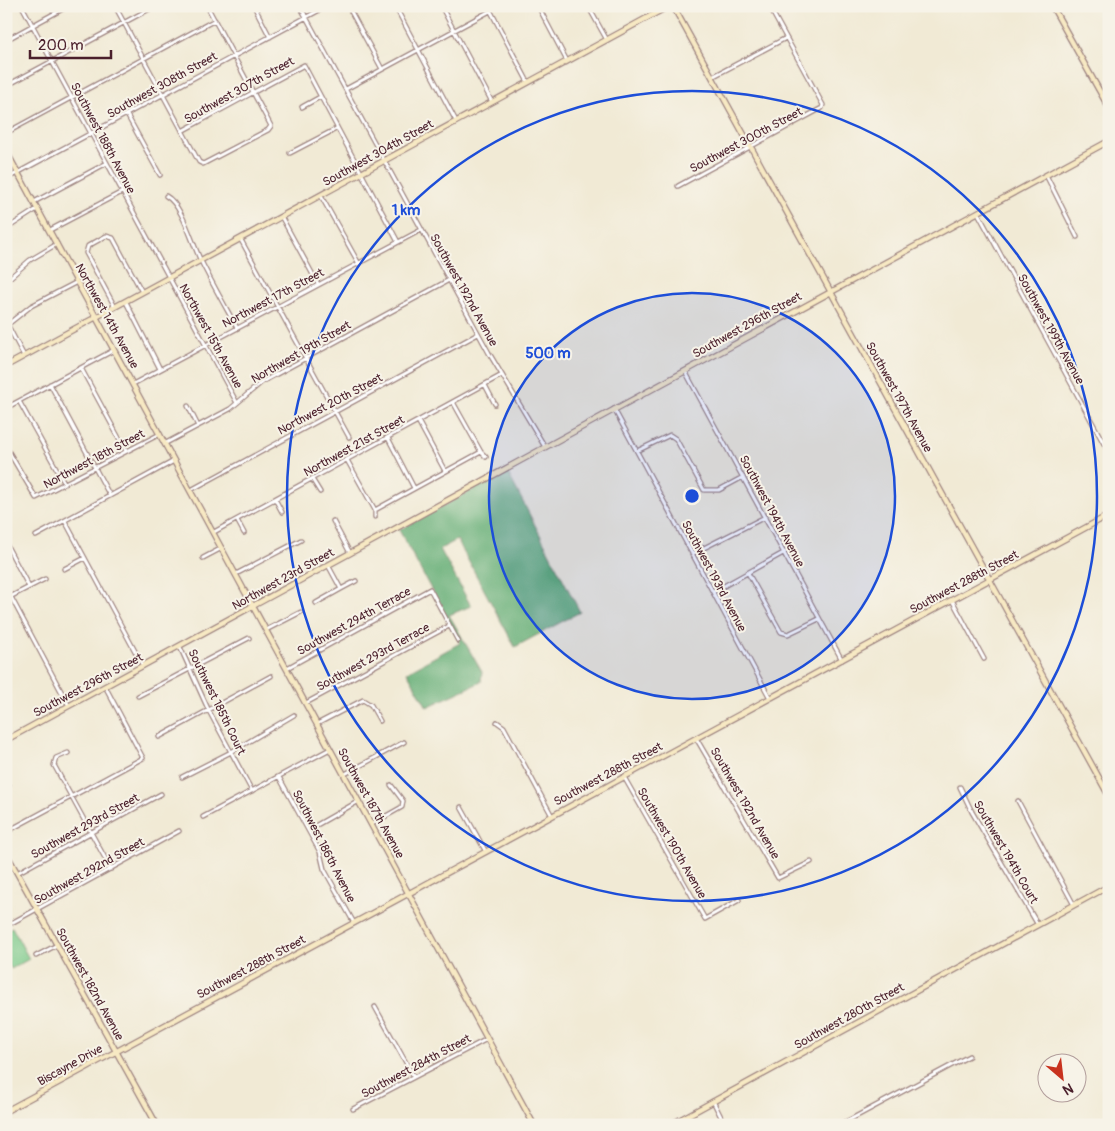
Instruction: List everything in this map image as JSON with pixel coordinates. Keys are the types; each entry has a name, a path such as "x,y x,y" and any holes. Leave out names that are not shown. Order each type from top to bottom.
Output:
{"street":[{"name":"Southwest 188th Avenue","path":"22,6 168,278"},
{"path":"6,40 68,6"},
{"path":"115,6 182,131 202,164 268,130 271,126 207,6"},
{"path":"6,86 155,6"},
{"path":"254,6 270,37"},
{"name":"Southwest 192nd Avenue","path":"300,6 478,334 545,448"},
{"name":"Southwest 308th Street","path":"6,179 327,6"},
{"path":"348,6 382,69"},
{"path":"394,6 457,122"},
{"path":"441,6 493,102"},
{"path":"488,6 529,83"},
{"path":"538,6 567,62"},
{"path":"588,6 607,40"},
{"name":"Southwest 304th Street","path":"6,366 282,218 669,6"},
{"name":"Southwest 197th Avenue","path":"673,6 829,292 1109,796"},
{"path":"712,77 786,38 769,6"},
{"path":"1052,6 1109,108"},
{"path":"346,89 490,11"},
{"path":"6,133 215,20"},
{"name":"Southwest 300th Street","path":"678,186 822,108 823,105 786,38"},
{"name":"Southwest 307th Street","path":"182,131 304,65 320,97"},
{"path":"302,107 320,97 398,242"},
{"path":"127,115 160,175"},
{"path":"290,154 336,129"},
{"name":"Southwest 296th Street","path":"396,528 1109,141"},
{"name":"Northwest 14th Avenue","path":"6,150 76,282 191,490"},
{"path":"34,202 107,163"},
{"path":"1046,175 1077,237"},
{"path":"50,230 122,192"},
{"path":"166,196 173,202 194,242 201,261 237,328"},
{"path":"321,196 358,262"},
{"path":"6,229 38,209"},
{"name":"Southwest 199th Avenue","path":"978,212 1109,453"},
{"path":"282,218 318,284"},
{"name":"Northwest 17th Street","path":"133,384 421,230"},
{"path":"115,308 86,253 86,249 109,236 113,238 142,293"},
{"path":"241,240 349,437"},
{"path":"6,281 30,260 57,244"},
{"name":"Northwest 15th Avenue","path":"168,278 238,403"},
{"name":"Northwest 19th Street","path":"166,443 238,403 262,382 449,280"},
{"path":"24,356 7,325 31,306 76,282"},
{"path":"126,302 160,369"},
{"name":"Northwest 20th Street","path":"191,490 478,334"},
{"path":"6,408 114,350"},
{"path":"81,368 126,451"},
{"name":"Southwest 194th Avenue","path":"685,370 842,660"},
{"name":"Northwest 21st Street","path":"214,532 502,375"},
{"path":"50,384 110,496"},
{"path":"485,385 495,404"},
{"path":"19,401 65,484"},
{"path":"453,402 481,452 486,457"},
{"path":"188,406 198,426"},
{"name":"Southwest 193rd Avenue","path":"614,409 770,698"},
{"path":"418,421 445,472"},
{"name":"Northwest 18th Street","path":"6,446 36,498 160,434"},
{"path":"637,451 670,435 676,439 704,490 712,492 719,490 743,477"},
{"path":"388,438 415,488"},
{"path":"374,510 481,452"},
{"path":"36,536 175,460"},
{"path":"347,460 374,510 375,517"},
{"path":"312,479 320,492"},
{"name":"Southwest 187th Avenue","path":"191,490 534,1125"},
{"path":"275,499 282,512"},
{"name":"Southwest 288th Street","path":"116,1051 1109,515"},
{"path":"692,554 765,517"},
{"path":"237,520 244,533"},
{"path":"65,521 143,667"},
{"path":"333,521 350,553"},
{"name":"Northwest 23rd Street","path":"180,647 396,528"},
{"path":"236,574 301,540"},
{"path":"6,544 8,551 29,587"},
{"path":"203,558 222,548"},
{"path":"713,592 785,552"},
{"path":"64,569 85,558"},
{"path":"328,566 341,589"},
{"path":"748,573 781,632 788,634 819,619"},
{"path":"6,599 45,579"},
{"path":"316,603 356,581"},
{"name":"Southwest 294th Terrace","path":"287,668 430,589 449,626"},
{"path":"11,597 69,707"},
{"path":"952,600 984,659"},
{"path":"266,630 301,612"},
{"path":"449,626 458,641"},
{"name":"Southwest 293rd Terrace","path":"306,703 449,626"},
{"path":"138,696 249,638"},
{"name":"Southwest 296th Street","path":"6,740 180,647"},
{"name":"Southwest 185th Court","path":"180,647 209,711 252,791"},
{"path":"160,736 271,676"},
{"path":"6,832 72,798 142,758 106,688"},
{"path":"317,724 360,700 370,703 380,721"},
{"path":"182,777 231,752 294,715"},
{"path":"497,722 504,727 552,816"},
{"name":"Southwest 192nd Avenue","path":"696,738 778,878 811,862"},
{"path":"345,774 404,742"},
{"path":"203,817 331,749"},
{"path":"68,753 56,758 53,762 55,768 111,869"},
{"name":"Southwest 186th Avenue","path":"279,777 320,852 328,876 354,923"},
{"name":"Southwest 190th Avenue","path":"624,777 705,919 739,900"},
{"path":"372,824 402,807 403,801 391,785"},
{"name":"Southwest 194th Court","path":"960,787 1038,925"},
{"name":"Southwest 293rd Street","path":"18,873 161,794"},
{"path":"308,830 359,801"},
{"path":"1018,801 1074,905 1109,886"},
{"path":"462,807 486,852"},
{"name":"Southwest 292nd Street","path":"6,926 179,831"},
{"name":"Southwest 182nd Avenue","path":"6,853 157,1125"},
{"name":"Southwest 280th Street","path":"670,1125 1074,905"},
{"path":"36,956 57,945"},
{"path":"375,1007 414,1077"},
{"name":"Southwest 284th Street","path":"353,1110 488,1038"},
{"name":"Biscayne Drive","path":"6,1111 116,1051"},
{"path":"840,1125 969,1056"},
{"path":"713,1101 725,1125"}],"green space":[{"path":"507,471 580,612 515,647 457,540 440,549 471,606 449,615 482,672 481,682 427,707 407,672 460,643 399,530"},
{"path":"12,927 29,959 11,969 6,960 6,930"}]}
